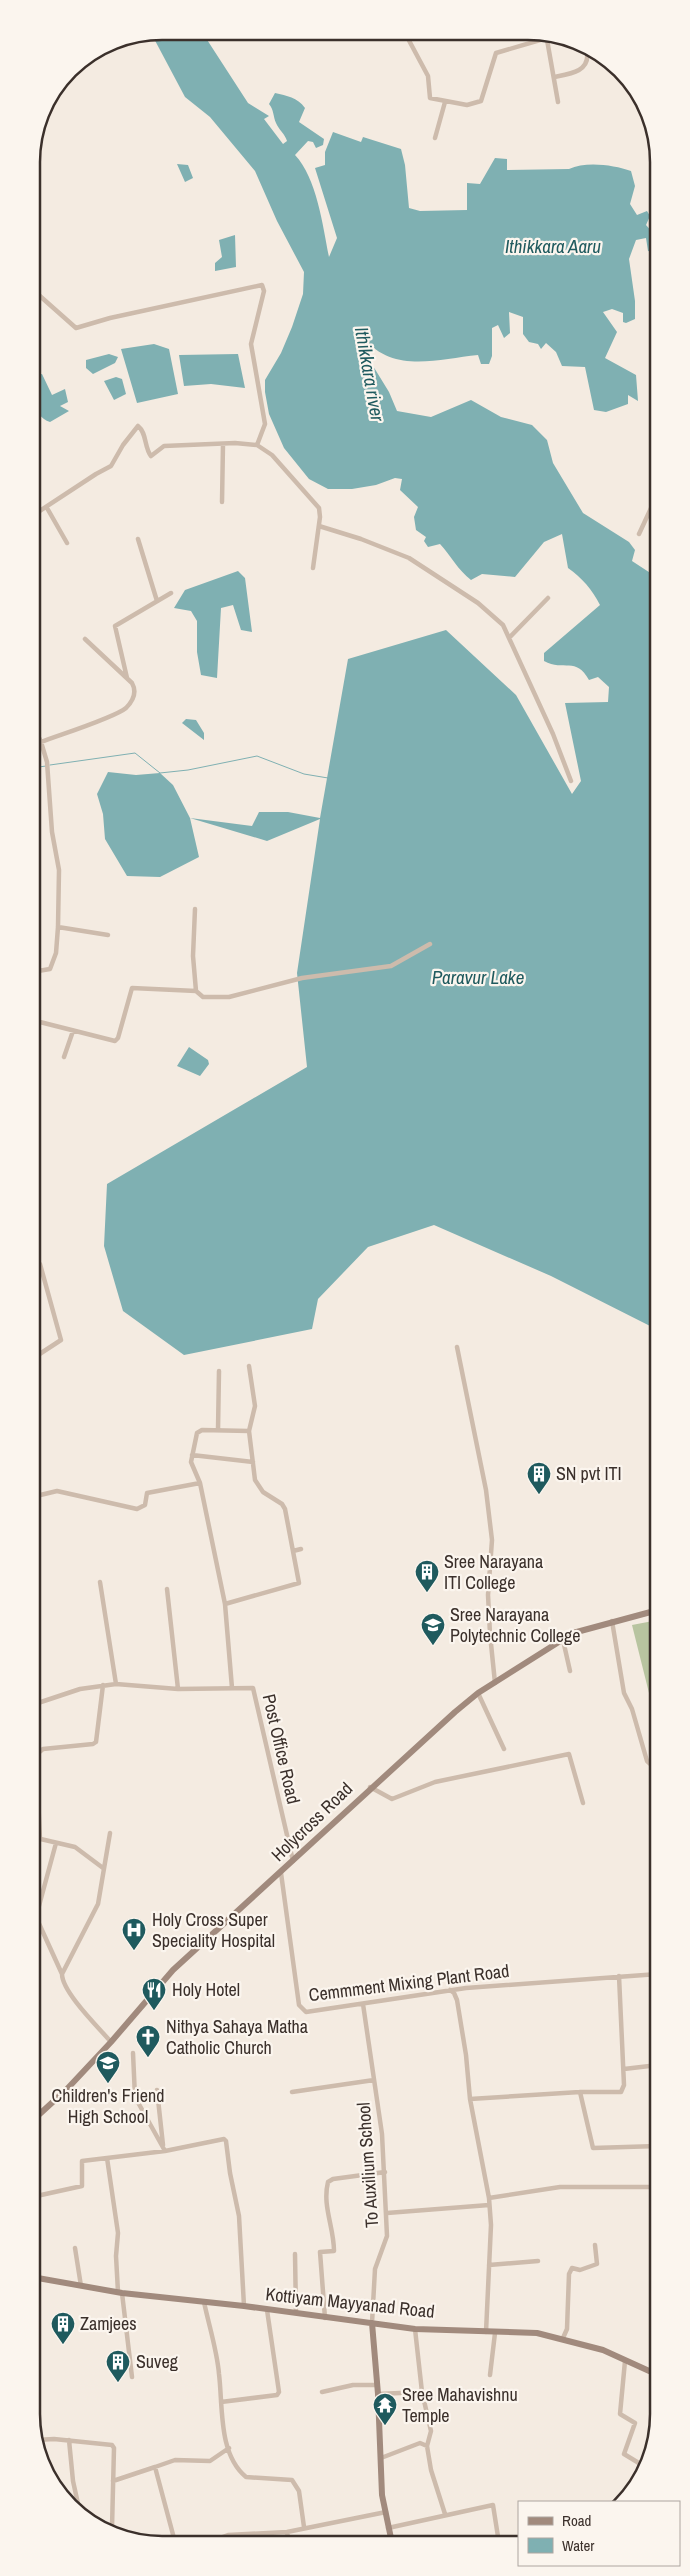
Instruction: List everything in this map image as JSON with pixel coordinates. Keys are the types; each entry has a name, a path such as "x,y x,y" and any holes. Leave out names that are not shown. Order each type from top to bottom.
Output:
{"main road":[{"name":"Holycross Road","path":"40,2114 68,2089 173,1970 281,1873 370,1787 478,1694 573,1633 650,1612"},
{"name":"Kottiyam Mayyanad Road","path":"40,2278 120,2292 244,2306 415,2329 537,2333 563,2338 603,2350 650,2372"},
{"path":"372,2323 378,2394 382,2495 390,2536"}],"street":[{"path":"409,40 428,76 430,98 445,102 476,104 482,98 496,53 535,40"},
{"path":"548,41 558,102"},
{"path":"554,77 580,70 587,56"},
{"path":"435,138 445,102"},
{"path":"40,296 76,328 110,318 262,285 264,289 251,344 265,424 257,446"},
{"path":"40,511 96,474 112,466 123,444 138,426 144,434 147,450 151,456 162,446 223,444 257,446 272,454 314,501 320,512 313,568"},
{"path":"222,502 223,444"},
{"path":"46,508 67,542"},
{"path":"639,534 650,511"},
{"path":"318,526 409,558 478,603 503,625 553,734 571,781"},
{"path":"138,539 157,600"},
{"path":"128,679 115,626 171,593"},
{"path":"509,638 548,598"},
{"path":"40,971 47,970 52,966 58,928 59,870 52,832 49,773 41,742 121,712 127,707 135,692 135,688 128,679 85,640"},
{"path":"195,909 193,956 196,990 203,997 230,997 302,978 391,966 430,944"},
{"path":"58,928 108,935"},
{"path":"40,1022 117,1040 132,988 196,990"},
{"path":"64,1057 73,1031"},
{"path":"40,1264 61,1340 40,1354"},
{"path":"457,1347 486,1490 492,1540 488,1595 495,1683"},
{"path":"225,1604 300,1583 286,1509 258,1486 249,1431 255,1406 249,1366"},
{"path":"218,1430 219,1371"},
{"path":"232,1688 225,1604 200,1483 192,1462 192,1456 198,1431 249,1431"},
{"path":"192,1456 253,1462"},
{"path":"40,1495 57,1491 137,1509 145,1505 147,1493 200,1483"},
{"path":"293,1550 301,1549"},
{"path":"100,1582 116,1684"},
{"path":"167,1589 178,1689"},
{"path":"612,1621 624,1693 632,1708 647,1760 650,1763"},
{"path":"562,1640 570,1671"},
{"name":"Post Office Road","path":"40,1702 80,1689 116,1684 178,1689 253,1688 293,1861"},
{"path":"40,1752 43,1750 96,1742 103,1685"},
{"path":"478,1694 504,1749"},
{"path":"370,1787 392,1799 435,1782 569,1754 583,1803"},
{"path":"62,1974 98,1904 110,1833"},
{"path":"40,1838 74,1847 103,1868"},
{"path":"40,1902 56,1843"},
{"name":"Cemmment Mixing Plant Road","path":"281,1873 302,2010 306,2012 449,1990 650,1974"},
{"path":"40,1926 62,1974 64,1984 111,2042"},
{"path":"470,2099 580,2092 621,2092 624,2085 624,2069 619,1976"},
{"path":"449,1990 454,1993 457,2000 466,2055 470,2099 489,2198 491,2225 486,2332"},
{"name":"To Auxilium School","path":"363,2004 385,2172 388,2236 375,2269 372,2323"},
{"path":"133,2053 135,2097 164,2149"},
{"path":"624,2069 650,2066"},
{"path":"292,2092 374,2080"},
{"path":"157,2090 164,2149"},
{"path":"580,2092 594,2148 650,2146"},
{"path":"40,2195 82,2186 82,2161 224,2139 240,2216 244,2306"},
{"path":"106,2158 118,2233 116,2256 132,2377"},
{"path":"325,2318 320,2252 334,2251 334,2232 327,2213 328,2182 333,2179 385,2172"},
{"path":"489,2198 560,2188 650,2187"},
{"path":"386,2213 489,2204"},
{"path":"563,2338 567,2329 570,2274 572,2268 580,2270 592,2268 597,2264 595,2245"},
{"path":"75,2248 81,2286"},
{"path":"296,2254 296,2313"},
{"path":"489,2265 538,2261"},
{"path":"204,2302 219,2373 221,2402 229,2448 238,2468 246,2477 292,2480 299,2491 304,2527"},
{"path":"221,2402 276,2395 279,2392 268,2310"},
{"path":"415,2329 422,2392 431,2430 427,2446 431,2470 445,2514"},
{"path":"490,2375 495,2333"},
{"path":"625,2361 620,2414 635,2423 624,2454 639,2464"},
{"path":"322,2392 353,2385 377,2385"},
{"path":"378,2394 422,2392"},
{"path":"43,2440 69,2440 112,2445 114,2448 112,2526"},
{"path":"69,2440 73,2481 77,2501"},
{"path":"381,2458 420,2443 427,2446"},
{"path":"113,2481 175,2460 210,2461 229,2448"},
{"path":"155,2467 173,2536"},
{"path":"388,2528 492,2505 498,2536"},
{"path":"225,2536 288,2532 304,2527 386,2512"},
{"path":"288,2532 288,2536"}],"green space":[{"path":"650,1622 650,1697 632,1625"}],"water":[{"name":"Paravur Lake","path":"155,40 207,40 248,103 269,116 264,119 283,144 287,141 276,123 269,104 275,93 288,96 302,104 305,108 299,122 324,139 323,145 316,148 313,142 308,141 295,155 303,165 314,189 329,257 337,238 315,168 325,165 325,152 333,132 361,142 363,137 401,149 405,165 409,208 420,211 467,210 467,183 480,184 495,158 507,159 507,170 569,169 583,165 592,165 617,167 631,171 635,186 630,204 637,215 647,211 650,216 646,225 650,230 650,251 648,251 646,238 636,240 629,259 635,301 635,319 626,323 623,322 623,313 612,309 603,312 617,332 605,358 636,375 638,401 628,395 628,404 606,412 594,410 585,367 562,366 556,352 546,343 541,349 538,344 529,342 523,334 523,317 509,312 510,333 504,338 498,325 492,328 492,356 489,364 481,364 478,355 417,362 402,360 388,356 376,349 364,338 362,348 389,392 397,411 431,417 471,400 501,417 532,425 547,440 553,463 583,513 629,542 635,550 632,561 650,573 650,1326 551,1276 434,1225 368,1247 318,1299 312,1329 184,1355 123,1311 104,1246 107,1184 307,1067 297,973 320,819 267,841 190,818 252,826 259,812 288,812 320,818 348,659 446,630 516,695 572,794 581,781 565,703 608,702 609,687 598,677 589,680 579,668 574,666 551,664 544,661 544,653 600,605 586,584 568,568 562,534 544,542 515,577 482,574 471,580 462,572 440,544 428,547 424,541 426,537 416,530 414,517 418,507 400,490 402,479 395,478 376,485 352,489 328,489 309,479 284,448 269,414 265,380 281,353 292,327 303,294 304,272 277,221 255,171 210,117 185,97"},
{"path":"177,164 188,165 193,178 185,182"},
{"path":"235,235 236,267 215,271 215,263 222,257 219,240"},
{"path":"154,344 169,349 178,394 137,403 121,349"},
{"path":"109,354 118,357 115,363 93,374 86,368 86,360"},
{"path":"238,354 245,388 211,384 184,386 179,355"},
{"path":"40,374 42,374 52,395 65,389 68,402 60,406 69,411 50,422 40,415"},
{"path":"116,377 122,379 126,394 114,400 104,381"},
{"path":"238,571 245,578 252,632 241,630 233,605 221,608 217,678 201,675 197,652 197,621 191,611 174,608 185,590"},
{"path":"186,719 196,720 204,733 204,740 182,723"},
{"path":"108,772 136,775 160,773 173,785 190,818 199,857 160,877 127,876 105,839 103,814 97,794"},
{"path":"189,1047 208,1060 209,1064 200,1076 177,1066"}],"waterway":[{"path":"50,765 135,753 160,773 188,770 257,756 304,774 328,778"},
{"path":"40,767 46,766"}],"place":[{"name":"SN pvt ITI","path":"539,1495"},
{"name":"Sree Narayana ITI College","path":"427,1593"},
{"name":"Sree Narayana Polytechnic College","path":"433,1646"},
{"name":"Holy Cross Super Speciality Hospital","path":"134,1951"},
{"name":"Holy Hotel","path":"154,2011"},
{"name":"Nithya Sahaya Matha Catholic Church","path":"148,2058"},
{"name":"Children's Friend High School","path":"108,2084"},
{"name":"Zamjees","path":"63,2345"},
{"name":"Suveg","path":"118,2383"},
{"name":"Sree Mahavishnu Temple","path":"385,2426"}],"water label":[{"name":"Ithikkara Aaru","path":"553,246"},
{"name":"Ithikkara river","path":"370,374"}]}
